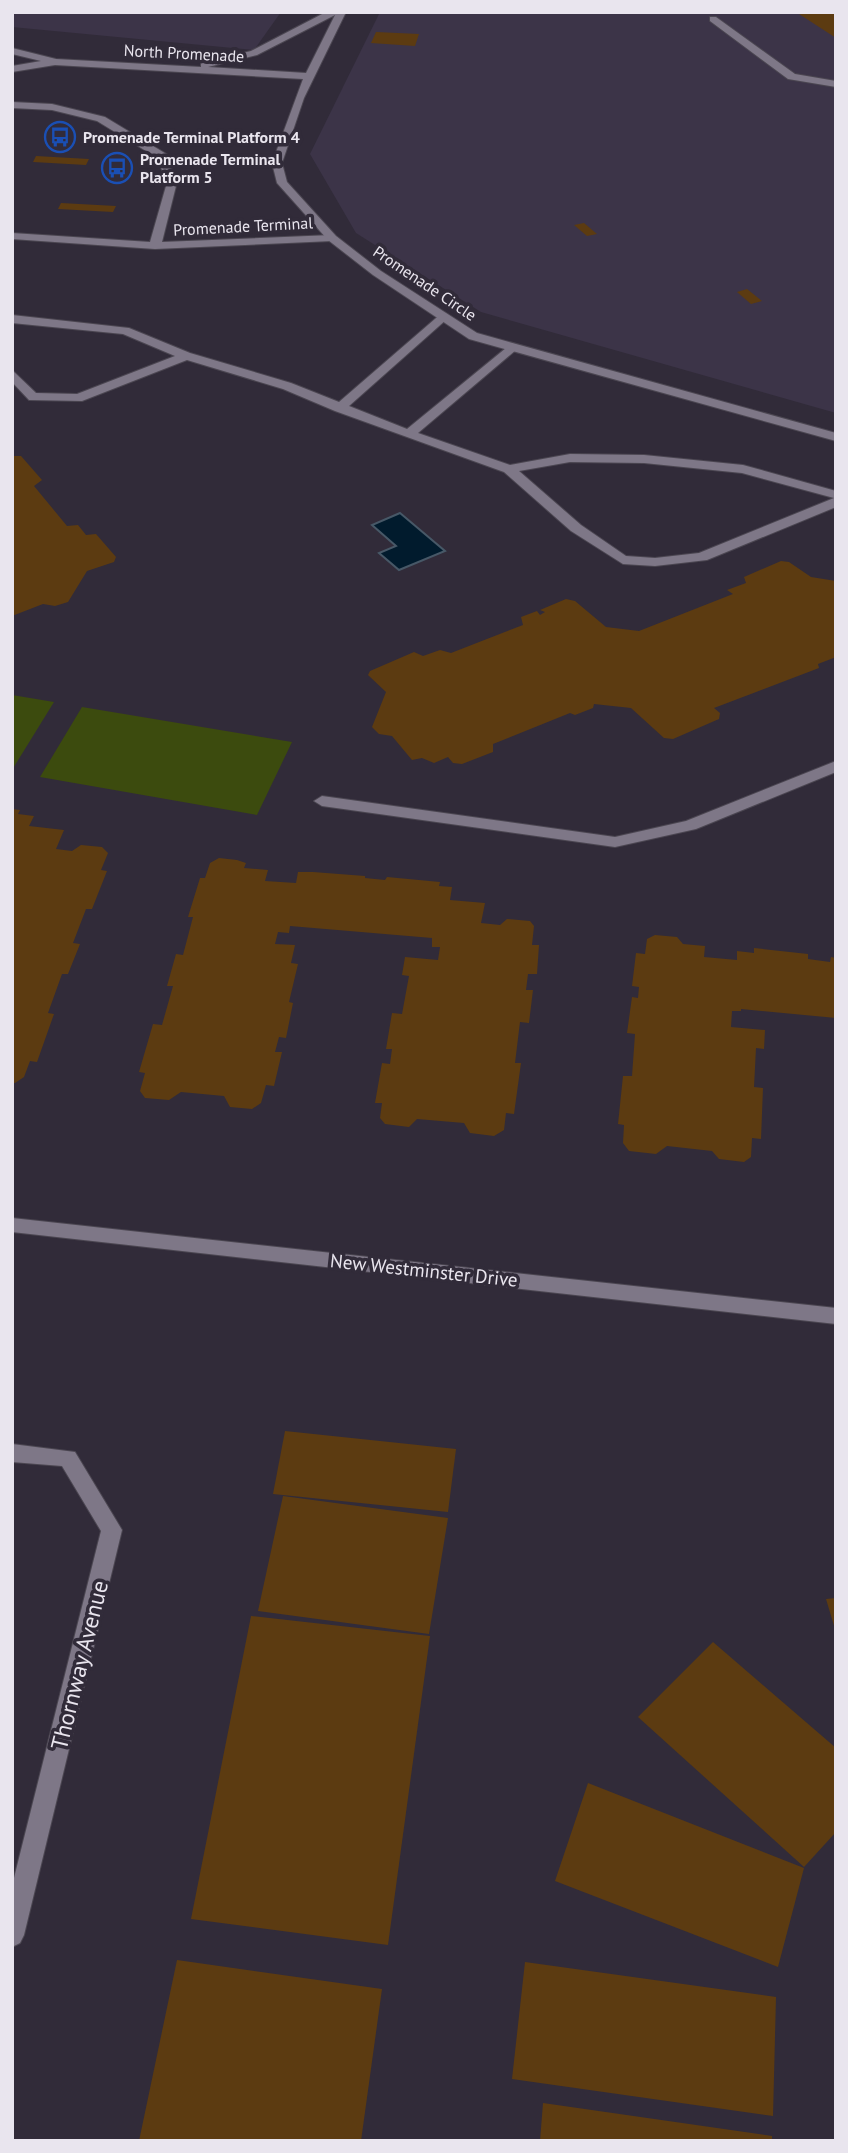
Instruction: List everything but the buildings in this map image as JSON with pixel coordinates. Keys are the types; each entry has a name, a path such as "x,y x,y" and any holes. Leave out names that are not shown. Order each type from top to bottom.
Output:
{"street":[{"path":"189,69 254,52 334,12"},
{"name":"Promenade Circle","path":"341,12 299,98 277,163 282,183 332,238 377,273 473,336 836,437"},
{"path":"713,19 792,78 836,83"},
{"name":"North Promenade","path":"12,51 55,62 310,76"},
{"name":"North Promenade","path":"12,69 55,62"},
{"name":"Promenade Terminal","path":"12,105 52,107 101,119 164,158 171,186 155,246"},
{"name":"Promenade Terminal","path":"12,236 155,246 332,238"},
{"path":"340,408 443,316"},
{"path":"12,319 125,331 186,356 287,386 409,434 509,469 576,528 623,560 655,562 702,557 836,502"},
{"path":"409,434 512,347"},
{"path":"12,374 33,397 78,398 186,356"},
{"path":"509,469 570,458 644,459 743,469 836,495"},
{"path":"322,802 615,842 690,825 836,766"},
{"name":"New Westminster Drive","path":"12,1225 836,1316"},
{"name":"Thornway Avenue","path":"12,1453 68,1458 112,1530 12,1935"}],"shaded area":[{"path":"12,12 281,12 254,50 12,27"},
{"path":"380,12 836,12 836,413 481,312 356,233 310,154"}],"green space":[{"path":"12,695 54,702 12,770"},
{"path":"82,707 292,742 257,815 40,777"}],"water":[{"path":"400,513 445,551 399,570 379,553 396,546 372,525"}],"place":[{"name":"Promenade Terminal Platform 4","path":"60,137"},
{"name":"Promenade Terminal Platform 5","path":"117,168"}]}
